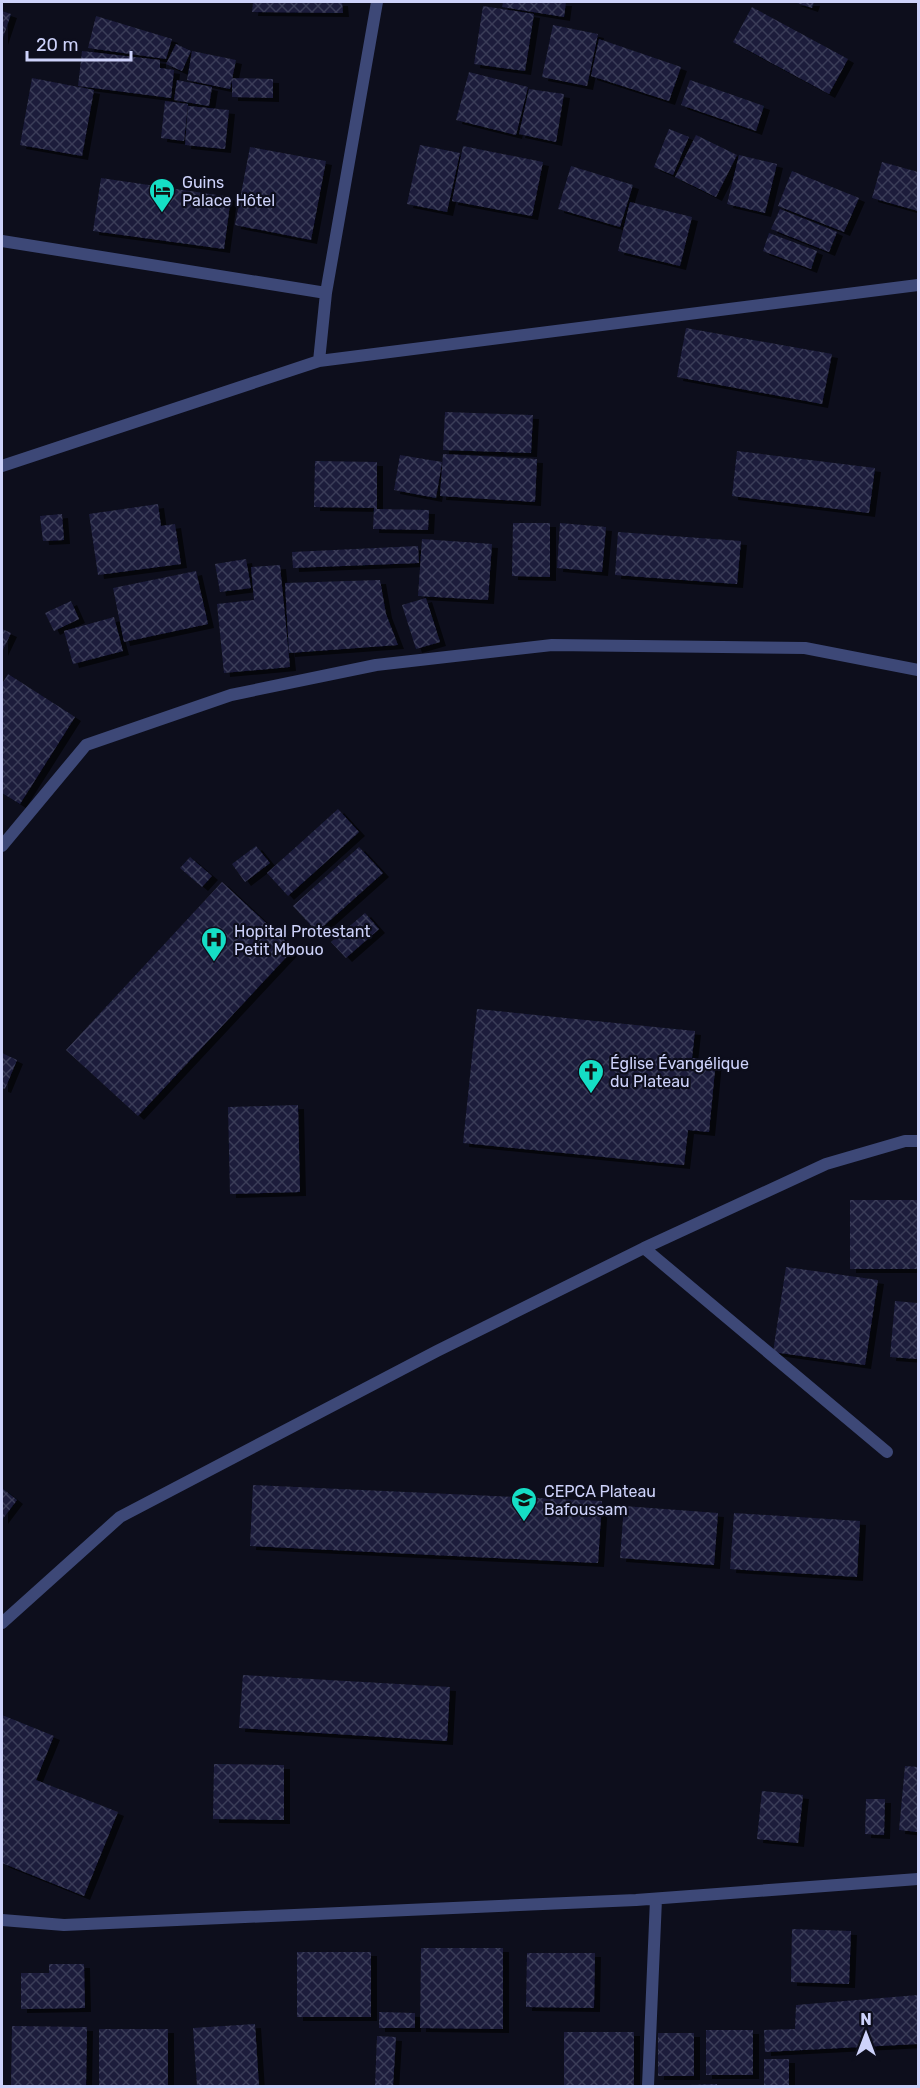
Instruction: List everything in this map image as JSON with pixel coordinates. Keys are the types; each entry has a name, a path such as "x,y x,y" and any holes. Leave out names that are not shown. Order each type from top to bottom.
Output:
{"street":[{"path":"319,361 326,293 377,2"},
{"path":"2,241 326,293"},
{"path":"2,466 319,361 918,285"},
{"path":"2,846 86,745 231,695 376,665 552,645 805,648 918,670"},
{"path":"2,1623 120,1517 437,1351 644,1248 826,1164 905,1141 918,1141"},
{"path":"644,1248 887,1452"},
{"path":"2,1920 64,1925 656,1899 918,1879"},
{"path":"648,2086 656,1899"}],"building":[{"path":"253,2 342,2 343,13 252,12"},
{"path":"503,2 566,2 564,17 502,7"},
{"path":"794,2 814,2 812,8"},
{"path":"483,6 534,14 525,71 474,64"},
{"path":"752,7 848,59 829,94 733,42"},
{"path":"2,11 11,14 2,41"},
{"path":"96,16 172,39 166,59 88,48"},
{"path":"553,25 598,34 587,86 542,77"},
{"path":"599,39 681,67 669,101 591,76"},
{"path":"176,44 191,51 182,71 166,64"},
{"path":"82,51 160,60 160,68 174,70 171,98 78,86"},
{"path":"192,51 236,60 230,89 187,80"},
{"path":"469,72 528,87 516,135 456,120"},
{"path":"32,78 94,90 82,156 20,145"},
{"path":"232,78 273,79 273,98 232,97"},
{"path":"177,80 212,87 209,106 174,100"},
{"path":"690,80 764,106 756,131 681,105"},
{"path":"529,89 564,94 556,142 519,134"},
{"path":"165,101 188,104 184,141 161,138"},
{"path":"188,106 229,110 225,149 185,145"},
{"path":"669,129 689,137 673,175 654,167"},
{"path":"696,135 737,155 716,197 675,177"},
{"path":"420,145 460,153 447,212 407,204"},
{"path":"463,146 543,162 532,216 452,201"},
{"path":"250,147 326,161 311,240 235,225"},
{"path":"739,155 777,164 765,213 727,204"},
{"path":"882,162 918,172 918,211 872,198"},
{"path":"571,166 633,185 620,227 558,209"},
{"path":"792,171 859,198 844,232 778,206"},
{"name":"Guins Palace Hôtel","path":"101,178 231,197 224,249 93,231"},
{"path":"630,202 692,217 680,266 618,251"},
{"path":"780,209 837,232 829,252 771,229"},
{"path":"769,233 817,251 811,269 763,251"},
{"path":"686,328 832,354 822,404 677,377"},
{"path":"445,412 533,415 531,453 443,450"},
{"path":"737,451 875,468 869,513 732,496"},
{"path":"443,454 537,459 535,502 440,496"},
{"path":"400,455 442,462 436,498 394,490"},
{"path":"315,461 377,462 377,509 429,510 428,530 373,529 374,508 314,507"},
{"path":"158,504 161,526 175,524 181,564 98,575 89,514"},
{"path":"62,514 64,540 43,541 40,516"},
{"path":"513,523 550,523 550,577 512,576"},
{"path":"560,523 606,527 602,572 557,568"},
{"path":"618,532 741,541 737,584 615,575"},
{"path":"422,539 492,544 488,600 418,596"},
{"path":"418,546 419,563 293,568 292,552"},
{"path":"246,559 251,588 220,592 215,564"},
{"path":"280,565 290,667 224,673 217,604 254,600 251,567"},
{"path":"196,571 208,624 124,642 113,588"},
{"path":"380,580 386,614 398,645 289,653 285,583"},
{"path":"426,598 440,642 416,649 402,605"},
{"path":"71,601 79,619 54,631 45,613"},
{"path":"114,617 123,651 73,664 64,631"},
{"path":"2,629 11,633 2,652"},
{"path":"8,674 75,717 20,804 2,793 2,684"},
{"path":"338,809 359,832 288,896 267,873"},
{"path":"256,846 270,863 245,882 232,864"},
{"path":"359,847 383,873 317,932 293,906"},
{"path":"190,857 212,876 202,887 180,868"},
{"path":"222,882 294,949 138,1116 66,1050"},
{"path":"365,913 379,929 346,958 331,942"},
{"name":"Église Évangélique du Plateau","path":"477,1009 695,1031 692,1058 716,1060 709,1132 688,1130 684,1165 463,1143"},
{"path":"2,1053 17,1060 5,1089 2,1088"},
{"path":"298,1105 300,1192 230,1194 228,1107"},
{"path":"850,1200 918,1200 918,1269 850,1269"},
{"path":"786,1267 878,1280 865,1365 773,1352"},
{"path":"895,1301 918,1303 917,1359 890,1357"},
{"path":"253,1485 602,1501 598,1563 250,1546"},
{"path":"2,1488 17,1500 2,1520"},
{"path":"624,1506 718,1513 714,1565 620,1558"},
{"path":"734,1513 860,1521 857,1577 730,1569"},
{"path":"243,1675 450,1687 447,1741 239,1728"},
{"path":"2,1715 54,1736 36,1780 118,1812 84,1896 2,1863"},
{"path":"214,1764 284,1765 284,1820 213,1819"},
{"path":"905,1766 918,1767 918,1832 899,1830"},
{"path":"762,1791 803,1795 798,1843 757,1839"},
{"path":"866,1799 885,1799 884,1835 865,1834"},
{"path":"792,1929 851,1931 849,1984 791,1982"},
{"path":"421,1948 503,1948 503,2029 420,2028"},
{"path":"297,1952 371,1952 371,2017 297,2017"},
{"path":"527,1953 595,1953 594,2008 526,2007"},
{"path":"49,1964 84,1964 85,2008 21,2009 21,1973 49,1973"},
{"path":"918,1995 918,2044 765,2052 764,2030 795,2029 796,2005"},
{"path":"379,2012 415,2013 415,2028 379,2028"},
{"path":"255,2024 259,2086 197,2086 193,2028"},
{"path":"12,2026 87,2027 86,2086 11,2086"},
{"path":"99,2029 168,2029 168,2086 99,2086"},
{"path":"706,2030 753,2030 753,2075 706,2075"},
{"path":"564,2032 634,2032 634,2086 564,2086"},
{"path":"658,2033 694,2033 694,2076 658,2076"},
{"path":"377,2036 396,2037 393,2086 375,2086"},
{"path":"764,2059 789,2059 789,2086 764,2086"},
{"path":"717,2084 717,2086 689,2086 689,2085"}],"place":[{"name":"Guins Palace Hôtel","path":"162,214"},
{"name":"Hopital Protestant Petit Mbouo","path":"214,963"},
{"name":"Église Évangélique du Plateau","path":"591,1095"},
{"name":"CEPCA Plateau Bafoussam","path":"524,1523"}]}
